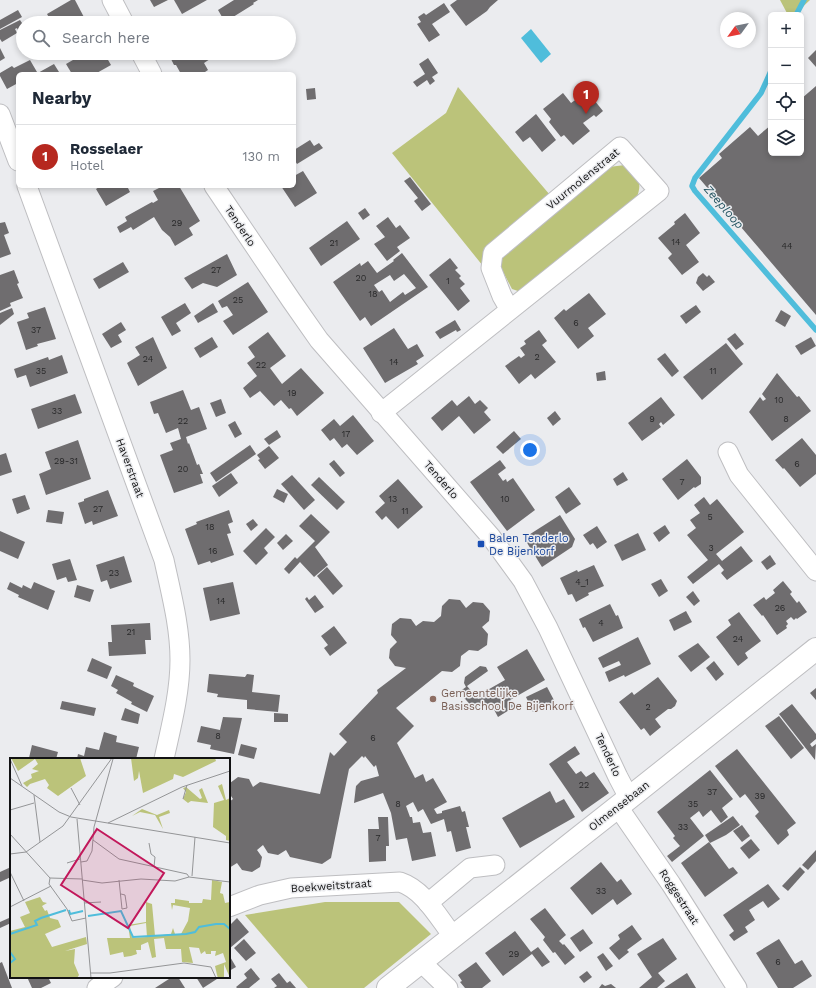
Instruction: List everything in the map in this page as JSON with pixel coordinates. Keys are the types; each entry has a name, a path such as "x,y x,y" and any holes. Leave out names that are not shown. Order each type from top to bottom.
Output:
{"street":[{"path":"112,0 120,16"},
{"path":"145,60 151,72"},
{"path":"0,114 5,142 16,158"},
{"name":"Vuurmolenstraat","path":"381,413 510,310 659,191 620,147 493,253 491,268 502,296 510,310"},
{"name":"Haverstraat","path":"28,188 164,560 175,611 180,660 177,698 164,758"},
{"name":"Tenderlo","path":"215,188 290,300 319,340 381,413 491,537 523,581 548,628 618,777 624,803"},
{"path":"728,452 739,475 816,571"},
{"name":"Olmensebaan","path":"388,988 624,803 816,649"},
{"name":"Roggestraat","path":"624,803 671,884 737,988"},
{"path":"428,903 470,868 495,865"},
{"name":"Boekweitstraat","path":"230,907 260,895 290,888 400,882 416,890 428,903 453,936"},
{"path":"421,962 448,988"},
{"path":"97,988 112,978"}],"green space":[{"path":"780,0 810,0 797,12 786,12"},
{"path":"458,87 550,195 483,266 392,153 446,113"},
{"path":"625,165 634,174 639,184 636,200 525,287 518,291 512,289 501,268 500,260 505,251 609,167"},
{"path":"325,902 399,902 431,934 364,988 308,988 245,915"}],"water":[{"path":"531,29 551,54 541,63 521,38"}],"building":[{"path":"71,0 75,0 83,16 48,16 47,14"},
{"path":"150,0 168,0 154,7"},
{"path":"174,0 207,0 182,14"},
{"path":"234,0 258,0 235,16 222,16 218,10"},
{"path":"457,0 498,0 487,11 466,26 450,5"},
{"path":"444,3 450,12 432,24 440,35 429,42 417,24 421,22 418,17 424,13 426,15"},
{"path":"18,10 21,16 16,16 16,20 0,29 0,20"},
{"path":"16,22 16,34 2,42 0,39 0,30"},
{"path":"0,48 5,58 0,61"},
{"path":"816,50 816,67 808,58"},
{"path":"428,58 438,73 432,77 435,81 430,85 427,80 417,87 413,82 425,74 419,64"},
{"path":"30,60 37,72 16,72 16,84 7,89 0,76 0,73 12,66 14,68"},
{"path":"73,60 108,60 111,65 99,72 71,72 66,64"},
{"path":"172,60 208,60 204,63 208,70 205,72 180,72 176,65 174,65"},
{"path":"54,64 59,72 40,72"},
{"path":"816,86 816,315 699,178 722,158 719,154 750,127 758,136 768,128 768,156 804,156 804,96"},
{"path":"315,88 316,99 307,100 306,89"},
{"path":"563,93 571,103 581,96 584,99 590,95 603,111 596,117 594,115 583,123 590,131 573,145 564,135 561,137 549,122 551,119 543,109"},
{"path":"536,114 556,140 542,152 530,137 523,142 515,132"},
{"path":"310,140 314,146 319,143 323,148 297,164 296,149"},
{"path":"303,171 317,193 295,207 282,188 296,188 296,175"},
{"path":"410,177 431,204 422,211 414,201 418,198 404,181"},
{"path":"128,188 130,192 106,206 96,189"},
{"path":"159,188 180,188 200,221 189,228 193,235 175,246 170,237 162,230 154,217 133,230 131,227 120,233 117,227 127,221 125,217 158,200 153,191"},
{"path":"365,208 370,215 363,220 358,213"},
{"path":"685,213 700,233 686,245 699,262 682,275 668,258 672,254 658,238 675,224 674,222"},
{"path":"388,217 396,228 400,225 410,238 397,247 400,251 387,261 374,244 385,237 376,226"},
{"path":"347,221 360,239 321,266 309,248"},
{"path":"5,222 9,233 4,235 11,254 0,258 0,223"},
{"path":"402,253 428,287 371,326 365,317 360,321 333,282 360,263 361,266 368,261 377,273 394,261 393,260","holes":["404,274 416,288 405,295 403,292 390,302 382,290 379,292 374,285 390,275 394,281"]},
{"path":"227,254 237,275 217,287 203,283 192,289 184,278"},
{"path":"450,258 458,268 455,270 461,276 459,278 465,284 460,288 470,301 458,311 429,275"},
{"path":"123,262 129,272 99,289 93,279"},
{"path":"14,270 19,283 17,284 23,298 10,303 11,306 0,311 0,275"},
{"path":"703,273 707,277 709,275 715,282 703,291 696,283 698,277"},
{"path":"248,282 268,312 233,335 223,321 233,315 227,306 222,308 218,301"},
{"path":"589,293 606,314 588,328 594,336 578,349 554,318 564,309 566,311"},
{"path":"185,303 191,313 176,323 181,331 172,336 161,317"},
{"path":"213,303 218,312 198,323 194,316"},
{"path":"696,305 701,312 686,324 680,316"},
{"path":"45,307 56,339 37,344 38,346 26,350 17,322 29,318 27,313"},
{"path":"12,308 14,314 0,325 0,313"},
{"path":"781,310 791,316 785,327 775,321"},
{"path":"455,320 461,330 457,332 456,330 440,339 435,332"},
{"path":"121,322 126,330 118,335 122,342 111,348 102,334"},
{"path":"394,328 408,349 417,344 424,356 416,361 418,364 385,383 363,348"},
{"path":"539,330 547,341 542,345 556,362 535,379 531,374 519,384 505,366 519,356 521,358 525,355 520,348 526,344 524,341"},
{"path":"268,332 286,356 270,368 282,384 301,368 324,393 297,416 291,408 289,409 281,400 274,406 260,391 250,398 243,388 257,376 247,363 255,357 248,347"},
{"path":"735,333 744,344 736,350 727,339"},
{"path":"153,337 167,368 138,386 127,363 140,355 135,347"},
{"path":"212,337 218,347 200,358 194,348"},
{"path":"811,337 816,346 801,355 795,346"},
{"path":"726,343 743,364 702,400 683,377"},
{"path":"665,353 679,371 672,377 657,359"},
{"path":"62,355 68,373 30,387 26,375 17,378 14,369 48,357 49,360"},
{"path":"605,371 606,380 597,381 596,373"},
{"path":"777,373 811,411 772,441 749,412 760,397 763,401 766,399 762,394"},
{"path":"183,390 191,410 199,407 207,429 186,437 197,465 199,464 203,474 200,474 203,483 174,493 160,455 173,450 170,443 181,439 178,428 166,433 158,413 154,414 150,402"},
{"path":"75,394 82,413 38,429 31,409"},
{"path":"469,396 475,404 480,400 488,408 484,412 491,420 474,434 459,416 442,431 431,418 452,400 457,406"},
{"path":"661,397 675,415 663,425 661,422 659,424 661,427 642,441 628,423"},
{"path":"221,399 226,413 216,417 210,403"},
{"path":"555,411 561,419 553,426 547,418"},
{"path":"353,415 374,441 357,455 347,444 342,448 334,438 330,441 321,430 334,419 340,426"},
{"path":"235,421 242,434 235,438 228,425"},
{"path":"277,430 281,437 269,445 264,439"},
{"path":"514,431 521,439 503,454 496,447"},
{"path":"802,438 816,455 816,474 800,487 775,460"},
{"path":"78,440 91,479 46,495 39,474 51,469 45,452"},
{"path":"250,445 256,454 216,482 210,473"},
{"path":"269,446 279,458 265,469 258,460 260,459 257,455"},
{"path":"6,453 12,472 0,476 0,455"},
{"path":"687,459 701,477 701,484 695,488 694,487 678,500 662,479"},
{"path":"334,460 345,473 340,477 329,464"},
{"path":"500,460 506,468 498,474 503,481 506,479 507,482 513,478 535,510 507,531 470,482"},
{"path":"623,472 628,480 617,486 613,479"},
{"path":"231,473 238,483 219,497 212,486"},
{"path":"292,475 315,500 304,510 281,484"},
{"path":"319,477 345,502 337,510 311,485"},
{"path":"398,479 423,507 398,529 386,516 382,520 375,512 385,503 379,496"},
{"path":"569,487 581,504 566,514 555,497"},
{"path":"277,489 288,494 284,503 273,497"},
{"path":"108,490 118,516 93,525 92,521 85,524 78,503 84,501 84,499"},
{"path":"25,495 30,509 17,514 12,499"},
{"path":"704,497 710,505 717,499 744,532 716,554 722,561 741,546 753,561 727,580 721,573 724,570 719,564 693,584 687,577 708,560 687,535 696,528 690,520 700,513 694,505"},
{"path":"48,510 64,512 62,524 46,522"},
{"path":"229,510 233,522 228,524 231,533 227,534 234,555 211,563 210,561 198,565 185,529 197,524 196,522"},
{"path":"311,514 330,532 315,547 328,565 314,577 300,562 289,574 284,569 295,557 297,559 315,541 299,526"},
{"path":"560,515 575,539 572,547 542,567 524,538"},
{"path":"253,519 258,525 251,531 246,524"},
{"path":"665,525 670,533 659,542 653,533"},
{"path":"597,526 607,542 597,549 593,543 590,545 583,535"},
{"path":"266,528 275,537 264,548 268,553 256,565 243,551"},
{"path":"0,531 25,542 18,559 0,551"},
{"path":"638,533 646,550 622,561 614,545"},
{"path":"286,534 293,541 283,550 277,543"},
{"path":"770,555 776,564 767,570 761,562"},
{"path":"124,556 132,582 110,589 107,580 101,582 96,565"},
{"path":"70,559 77,580 68,582 66,577 57,580 52,564"},
{"path":"594,565 604,586 588,593 589,595 576,602 572,594 568,595 560,578 577,570 578,572"},
{"path":"327,567 343,586 333,595 317,576"},
{"path":"661,579 668,591 659,597 651,584"},
{"path":"783,581 792,592 790,594 797,603 799,601 807,612 794,620 791,617 786,621 788,624 786,626 787,628 777,635 763,615 762,616 753,605 764,597 766,600 775,593 773,590"},
{"path":"10,582 22,588 23,585 31,589 34,582 55,591 48,610 18,597 19,595 7,589"},
{"path":"233,582 240,614 210,621 203,588"},
{"path":"77,585 94,590 90,602 74,597"},
{"path":"693,591 700,601 694,606 686,597"},
{"path":"315,595 324,607 315,613 305,599 307,597 309,600"},
{"path":"449,599 460,600 466,608 473,602 483,603 490,611 489,621 482,627 488,634 487,645 478,651 469,650 461,656 460,666 452,672 442,671 396,708 414,726 397,743 415,778 423,774 426,782 433,778 447,802 434,809 437,814 460,806 462,812 465,811 469,827 466,827 471,848 456,852 451,831 447,832 444,819 431,824 423,809 418,812 413,802 406,806 410,817 412,817 413,823 420,822 423,833 431,832 436,856 412,861 407,838 396,840 391,813 383,793 354,803 356,786 361,781 379,776 376,765 374,767 365,756 364,758 362,756 349,769 331,858 322,864 290,857 286,850 278,855 268,853 263,845 257,850 262,857 260,867 252,872 242,870 237,863 230,867 230,801 233,799 230,794 230,783 238,777 249,779 253,787 260,782 320,794 330,752 334,756 347,742 339,734 378,693 377,690 406,668 395,666 389,658 390,649 397,642 391,635 392,624 400,618 411,619 416,626 423,621 434,622 441,616 442,606"},
{"path":"610,604 616,616 618,615 623,628 593,642 585,627 583,628 579,619"},
{"path":"686,611 692,622 674,631 669,620"},
{"path":"739,612 761,641 745,653 748,658 738,666 716,637 731,625 728,620"},
{"path":"150,623 151,640 145,640 146,654 109,656 108,642 112,642 111,625"},
{"path":"334,626 347,643 330,656 324,648 328,645 321,636"},
{"path":"638,637 651,664 625,677 624,675 609,682 605,672 621,665 619,661 603,668 598,658"},
{"path":"698,643 710,657 691,672 678,656"},
{"path":"527,649 545,680 510,700 514,707 498,717 491,704 483,708 481,704 474,709 459,692 466,687 464,683 465,677 480,666 486,667 488,671 467,686 478,699 485,695 484,692 505,680 497,667"},
{"path":"92,658 112,667 107,679 87,671"},
{"path":"714,661 724,674 716,681 706,668"},
{"path":"209,674 245,677 247,674 254,675 252,692 280,695 278,712 247,709 247,700 217,697 218,694 207,692"},
{"path":"116,675 134,683 133,686 154,696 147,712 131,704 132,702 116,693 118,690 111,686"},
{"path":"658,677 677,701 675,706 668,709 655,719 661,727 650,736 644,728 641,730 619,702 632,692 634,695"},
{"path":"547,687 555,702 533,712 526,697"},
{"path":"816,688 816,700 810,693"},
{"path":"62,701 96,708 94,716 60,709"},
{"path":"792,704 816,734 816,739 810,744 812,747 816,744 815,760 779,714"},
{"path":"125,708 140,714 138,724 121,720"},
{"path":"274,713 288,714 288,722 274,722"},
{"path":"779,716 804,748 791,759 765,726"},
{"path":"223,717 242,718 234,754 210,749 211,745 197,742 201,726 220,730"},
{"path":"104,732 117,736 116,742 139,747 136,758 77,758 78,754 84,756 86,747 99,750"},
{"path":"241,744 257,748 254,759 238,755"},
{"path":"32,745 58,752 56,758 29,758"},
{"path":"575,746 580,754 567,762 576,774 581,771 586,777 594,772 609,793 582,812 549,764"},
{"path":"737,749 796,823 787,830 789,835 778,845 755,816 759,812 745,794 740,798 715,766"},
{"path":"710,770 733,799 722,808 728,817 721,823 711,810 703,817 699,811 690,818 704,836 672,862 667,856 680,846 673,838 675,836 657,812"},
{"path":"550,791 556,803 564,799 575,817 520,848 502,818"},
{"path":"733,816 740,825 726,835 710,843 705,835"},
{"path":"378,817 388,817 389,846 386,846 386,861 369,862 368,829 379,829"},
{"path":"742,825 750,836 742,842 733,831"},
{"path":"751,839 760,850 749,859 740,848"},
{"path":"709,842 729,869 733,867 738,873 705,897 681,863"},
{"path":"816,850 816,861 808,870 802,865"},
{"path":"601,862 617,882 621,879 632,894 617,905 613,899 592,915 570,888"},
{"path":"10,867 10,877 0,882 0,872"},
{"path":"800,867 805,872 788,891 782,886"},
{"path":"768,884 780,899 768,908 763,901 749,910 755,920 745,927 748,932 734,941 729,935 734,931 723,915"},
{"path":"545,908 566,935 559,941 563,945 564,944 575,957 565,965 543,940 545,937 530,919"},
{"path":"9,918 10,920 10,923 0,928 0,922"},
{"path":"237,918 249,932 230,948 230,925"},
{"path":"632,925 642,939 627,950 629,952 619,960 609,948 620,939 618,935"},
{"path":"583,929 593,943 580,952 570,938"},
{"path":"515,931 531,952 538,947 550,962 542,967 532,954 503,976 485,953"},
{"path":"663,938 677,959 658,973 665,981 657,988 639,988 652,977 637,954"},
{"path":"244,939 256,953 246,961 234,948"},
{"path":"779,939 795,964 802,960 812,976 793,988 778,988 756,953"},
{"path":"603,953 613,966 606,971 597,957"},
{"path":"230,957 236,967 230,970"},
{"path":"2,962 12,988 0,988 0,963"},
{"path":"476,962 491,981 482,988 465,988 460,982 462,981 458,975"},
{"path":"251,968 260,979 249,988 237,988 236,987 247,978 244,974"},
{"path":"587,971 592,977 584,983 579,977"},
{"path":"279,973 287,983 290,981 296,988 274,988 277,986 271,979"},
{"path":"687,973 696,988 664,988"},
{"path":"27,978 48,978 51,983 41,988 32,988"},
{"path":"170,978 179,978 185,988 155,988"},
{"path":"197,978 218,978 203,988"},
{"path":"602,984 605,986 611,984 616,988 599,988"}],"waterway":[{"name":"Zeeploop","path":"798,12 804,0"},
{"name":"Zeeploop","path":"768,78 761,93 695,178 692,186 816,330"}],"place":[{"name":"Rosselaer","path":"586,114"},
{"name":"Balen Tenderlo De Bijenkorf","path":"481,544"},
{"name":"Gemeentelijke Basisschool De Bijenkorf","path":"433,699"}]}
